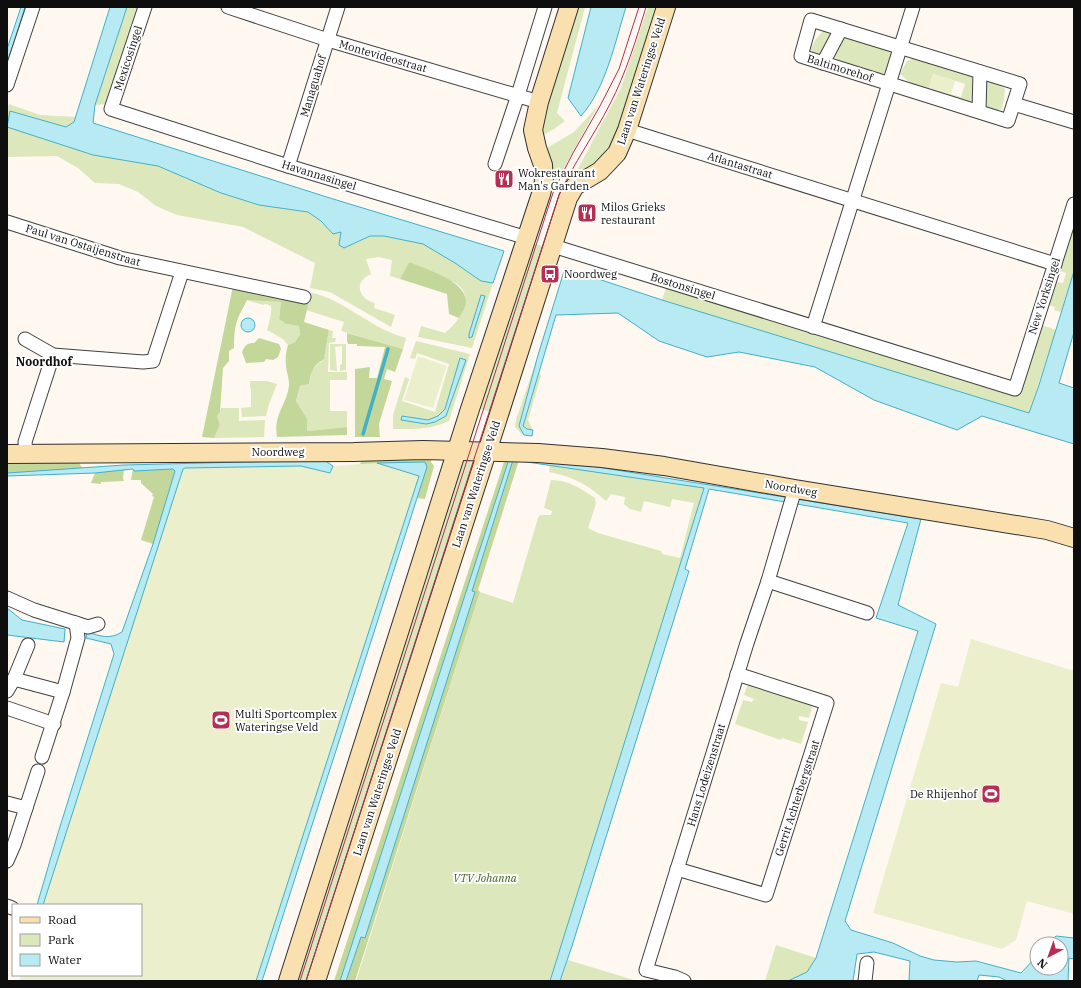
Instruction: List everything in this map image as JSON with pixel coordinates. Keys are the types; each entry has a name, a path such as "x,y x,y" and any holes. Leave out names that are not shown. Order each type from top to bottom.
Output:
{"street":[{"path":"7,85 33,7"},
{"name":"Mexicosingel","path":"111,109 145,7"},
{"name":"Montevideostraat","path":"228,7 328,40 539,102"},
{"name":"Managuahof","path":"288,166 338,7"},
{"path":"495,164 545,7"},
{"path":"288,981 544,182 543,165 533,130 539,102 568,7"},
{"name":"Laan van Wateringse Veld","path":"316,981 568,198 575,186 600,171 617,153 627,130 666,7"},
{"path":"813,326 913,7"},
{"name":"Baltimorehof","path":"811,20 900,47 1020,84 1008,121 800,56 811,20"},
{"path":"823,63 841,29"},
{"path":"979,111 980,72"},
{"path":"1014,104 1074,122"},
{"name":"Havannasingel","path":"111,109 288,166 527,238"},
{"name":"Atlantastraat","path":"627,130 967,235 1055,264"},
{"name":"New Yorksingel","path":"1015,389 1074,204"},
{"name":"Paul van Ostaijenstraat","path":"7,222 120,258 304,297"},
{"name":"Bostonsingel","path":"553,246 1015,389"},
{"path":"25,339 53,355 143,362 153,361 182,272"},
{"path":"25,447 53,355"},
{"name":"Noordweg","path":"7,454 25,447 538,452 664,466 792,497 1047,530 1074,530"},
{"name":"Hans Lodeizenstraat","path":"684,981 675,977 646,970 737,674 768,581 792,497"},
{"name":"Noordweg","path":"1047,530 1074,538"},
{"path":"768,581 867,614"},
{"path":"7,598 34,610 88,627 98,624"},
{"path":"42,757 54,724 78,638 76,623"},
{"path":"7,691 14,679 28,645"},
{"name":"Gerrit Achterbergstraat","path":"677,868 766,895 827,702 737,674"},
{"path":"14,679 63,692"},
{"path":"7,708 54,724"},
{"path":"7,861 11,844 26,808 38,771"},
{"path":"7,803 26,808"},
{"path":"865,981 867,963"}],"green space":[{"path":"127,7 139,7 107,104 95,105"},
{"path":"574,7 585,7 557,113 565,121 538,138"},
{"path":"648,7 659,7 609,156 571,182 621,88"},
{"path":"824,30 834,36 820,56 810,50 816,39"},
{"path":"846,34 878,44 894,55 887,69 879,78 846,65 833,56 837,43"},
{"path":"920,56 976,76 975,108 914,86 900,74 907,61","holes":["933,74 965,84 961,97 929,88"]},
{"path":"933,74 955,81 951,94 929,88"},
{"path":"983,78 992,80 1005,89 1001,109 995,112 984,108"},
{"path":"9,104 40,115 76,117 74,122 66,127 11,111 7,123 7,110"},
{"path":"598,106 552,190 541,222 552,173 551,160 545,149 574,132"},
{"path":"7,127 93,155 158,166 221,193 259,205 308,212 321,221 333,234 350,229 354,244 370,236 384,236 423,244 481,281 493,283 472,348 418,337 421,326 445,333 460,316 465,303 465,296 463,290 454,282 409,262 400,279 390,276 392,260 379,257 366,259 371,274 365,277 362,281 360,290 365,298 375,303 374,308 395,315 391,327 330,292 310,288 315,263 243,227 177,215 156,206 138,192 119,184 95,183 78,168 57,156 7,157"},
{"path":"1074,225 1074,271 1061,312 1054,310 1055,307 1049,305 1057,282 1063,283 1066,273 1060,271"},
{"path":"533,243 546,247 493,413 478,408"},
{"path":"409,262 443,276 459,287 464,294 466,301 465,308 459,318 449,314 447,294 400,279"},
{"path":"233,286 309,301 304,322 329,330 324,359 313,369 309,384 300,386 296,401 307,419 307,431 347,427 347,435 277,437 277,422 288,392 289,385 286,352 288,345 295,342 300,334 299,326 286,324 279,319 281,302 247,300 236,324 234,348 229,351 229,361 223,368 220,412 217,416 220,425 214,438 202,437"},
{"path":"666,288 1020,396 1042,325 1056,330 1029,413 662,300"},
{"path":"306,292 330,299 381,328 406,338 403,349 341,331 344,322 306,310 309,301"},
{"path":"246,300 281,302 279,319 286,324 299,326 300,333 295,342 288,345 283,339 267,330 271,315 271,306"},
{"path":"329,330 333,331 332,338 336,338 335,342 329,343 328,372 347,372 347,380 330,380 330,411 347,411 347,427 307,431 301,410 296,401 300,386 309,384 312,370 324,359"},
{"path":"347,333 403,349 395,372 387,369 384,379 392,381 379,424 380,437 355,437 355,369 370,367 369,378 377,378 385,347 357,346 357,344 348,344"},
{"path":"259,338 279,344 281,349 278,357 273,360 266,359 264,362 246,363 242,352 243,350 246,345 254,343"},
{"path":"416,341 470,354 449,421 435,426 414,429 393,429 393,415 405,377 409,379 402,401 435,412 449,364 417,353 415,359 410,358","holes":["460,358 466,360 451,403 435,422 402,420 403,416 428,420 438,416 445,409"]},
{"path":"330,344 346,344 346,370 340,371 340,365 342,364 342,346 335,347 337,371 330,370"},
{"path":"538,355 519,426 524,435 515,427 516,420"},
{"path":"418,356 447,366 433,408 404,400"},
{"path":"539,372 541,376 528,420 533,430 527,429 523,426"},
{"path":"250,381 267,381 277,384 266,416 242,417 241,408 251,407"},
{"path":"221,408 239,408 239,421 265,420 264,437 214,438 220,425 217,416"},
{"path":"432,456 431,462 434,466 425,499 417,498 427,467 379,464 419,476 358,472 364,457"},
{"path":"506,456 510,456 340,981 334,981"},
{"path":"76,458 83,469 7,473 7,460"},
{"path":"463,459 476,463 313,981 292,981"},
{"path":"513,460 519,460 478,590 480,592 355,981 346,981 361,937 365,938 474,592 472,591"},
{"name":"Multi Sportcomplex Wateringse Veld","path":"377,463 419,476 256,981 19,981 21,976 142,976 142,904 43,904 183,469 301,466 330,473 333,466"},
{"name":"VTV Johanna","path":"550,464 704,488 550,981 356,981 480,592 513,603 538,518 540,515 551,515 552,511 544,508 551,480 569,483 595,498 596,504 588,528 598,533 661,551 662,554 680,558 694,503 672,499 670,507 644,501 641,512 630,509 624,504 625,497 611,494 606,501 593,490 580,482 566,476 549,472"},
{"path":"133,469 135,471 173,469 175,471 153,544 141,540 154,497 152,496 153,494 141,483 141,480 131,480"},
{"path":"124,470 124,481 101,482 101,484 91,483 95,473"},
{"name":"De Rhijenhof","path":"971,639 1074,671 1074,914 1027,901 1016,940 1002,949 873,913 941,683 958,687"},
{"path":"750,684 809,700 812,707 809,718 799,716 799,720 808,722 801,744 782,738 781,740 735,724 743,700 752,702 754,699 744,695 747,686"},
{"path":"776,945 816,958 807,972 788,981 765,981"},
{"path":"568,960 637,981 560,981"}],"water":[{"path":"21,7 25,7 7,64 7,49"},
{"path":"110,7 127,7 95,105 93,123 504,251 493,283 481,281 423,244 384,236 370,236 344,248 339,245 341,232 333,234 321,221 308,212 259,205 221,193 158,166 93,155 7,127 10,111 66,127 74,122"},
{"path":"591,7 626,7 609,64 590,105 581,116 568,98"},
{"path":"565,268 662,300 1029,413 1074,271 1074,332 1059,383 1074,388 1074,444 982,416 957,430 874,400 815,367 739,352 707,357 659,341 618,313 556,315 523,426 527,429 533,430 532,436 524,435 519,426 538,355"},
{"path":"481,295 485,296 472,337 469,338 469,334"},
{"path":"245,318 251,318 255,322 255,328 251,332 245,332 241,328 241,322"},
{"path":"460,358 466,360 446,416 435,422 426,424 401,420 402,416 428,420 438,416 445,409"},
{"path":"510,456 554,460 921,519 898,605 936,624 845,921 851,930 893,943 920,956 934,960 957,962 976,961 1021,973 1029,964 1029,976 1068,976 1068,981 1007,981 999,977 979,975 977,981 909,981 910,961 874,952 857,954 853,981 788,981 807,972 816,958 918,631 876,618 908,523 709,489 685,569 689,571 572,946 560,981 550,981 704,488 513,460 472,591 475,592 365,938 361,937 346,981 340,981"},
{"path":"324,460 333,466 330,473 301,466 183,469 43,904 37,904 114,654 111,644 86,638 87,632 109,637 122,632 153,544 175,471 173,469 134,471 133,469 95,473 7,476 7,473 124,465"},
{"path":"425,462 427,467 262,981 256,981 419,476 377,463"},
{"path":"7,608 22,620 65,629 64,642 7,635"},
{"path":"1069,937 1074,938 1074,959 1069,958"}],"waterway":[{"path":"363,434 388,349"}],"tram line":[{"path":"300,981 554,190 619,69 639,7"},
{"path":"306,981 559,195 616,92 630,56 646,7"}],"place":[{"name":"Wokrestaurant Man's Garden","path":"504,179"},
{"name":"Milos Grieks restaurant","path":"587,213"},
{"name":"Noordweg","path":"550,274"},
{"name":"Multi Sportcomplex Wateringse Veld","path":"221,720"},
{"name":"De Rhijenhof","path":"991,794"}],"district":[{"name":"Noordhof","path":"44,361"}]}
